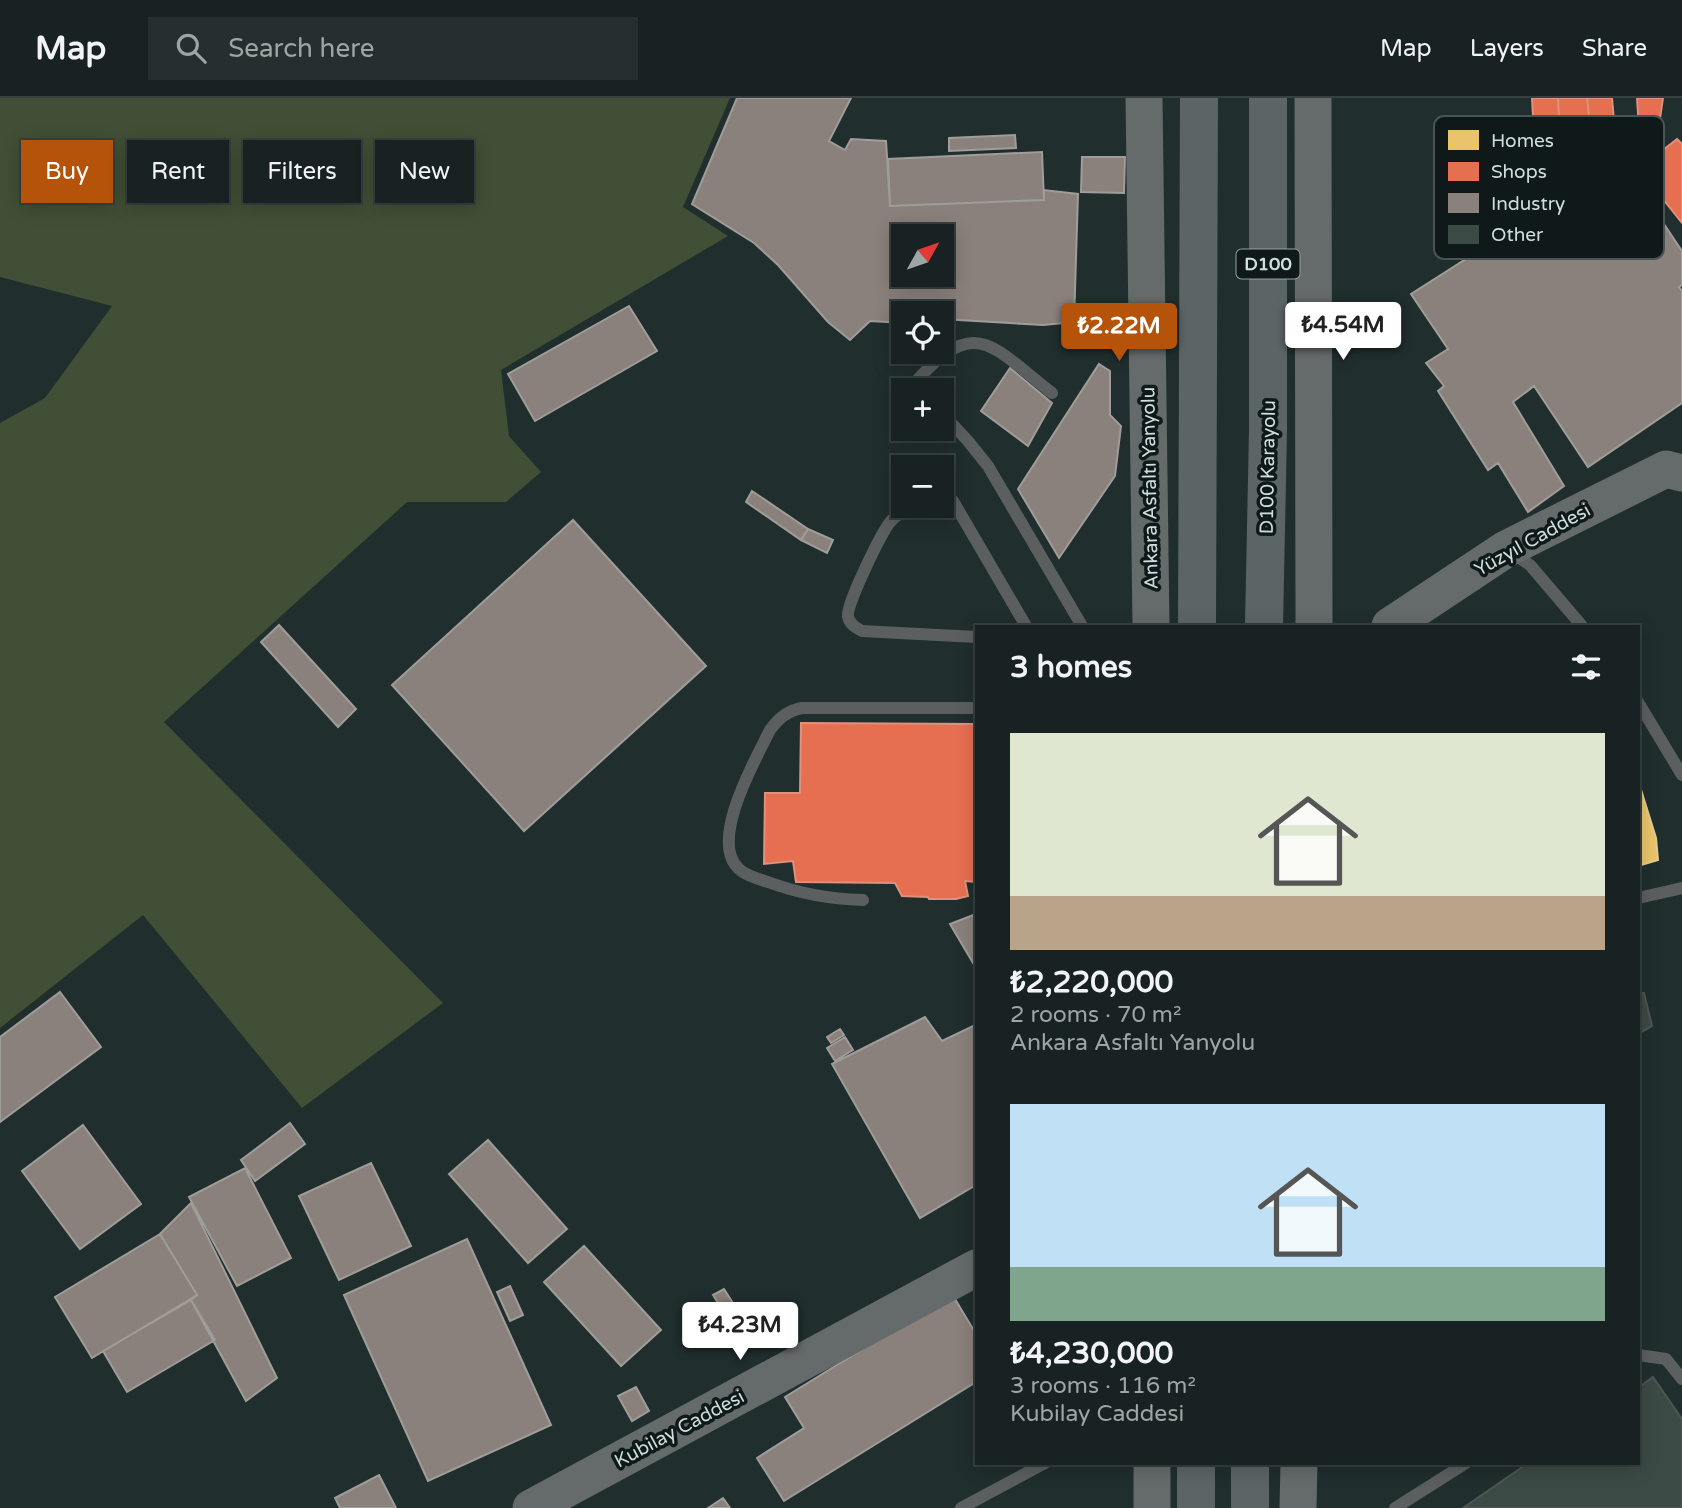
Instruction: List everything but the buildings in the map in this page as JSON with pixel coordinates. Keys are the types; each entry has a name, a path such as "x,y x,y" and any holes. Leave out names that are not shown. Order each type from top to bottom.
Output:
{"highway":[{"path":"1197,625 1199,98"},
{"name":"D100 Karayolu","path":"1264,625 1269,429 1268,98"},
{"name":"D100","path":"1269,429 1282,625"},
{"path":"1196,1465 1196,1508"},
{"path":"1250,1465 1250,1508"}],"main road":[{"name":"Ankara Asfaltı Yanyolu","path":"1144,98 1151,625"},
{"path":"1313,98 1314,625"},
{"name":"Yüzyıl Caddesi","path":"1392,625 1506,550 1666,469 1682,472"},
{"name":"Kubilay Caddesi","path":"531,1508 975,1269"},
{"path":"1152,1508 1153,1465"},
{"path":"1298,1508 1299,1465"}],"lane":[{"path":"920,378 944,353 967,343 980,343 992,346 1052,393"},
{"path":"954,425 988,466 1082,625"},
{"path":"954,503 1025,625"},
{"path":"895,518 855,590 848,618 862,631 975,636"},
{"path":"1506,550 1530,565 1581,625"},
{"path":"1640,705 1682,775"},
{"path":"863,900 827,899 800,894 745,874 733,862 729,829 733,809 771,730 778,720 802,708 975,708"},
{"path":"1640,898 1682,888"},
{"path":"1640,1355 1666,1359 1682,1379"},
{"path":"961,1508 1041,1465"},
{"path":"1395,1508 1463,1465"}],"green space":[{"path":"0,98 730,98 683,207 728,236 501,370 509,436 541,472 506,502 407,502 164,722 443,1003 302,1108 143,915 0,1028 0,423 45,398 112,306 0,277"}]}
